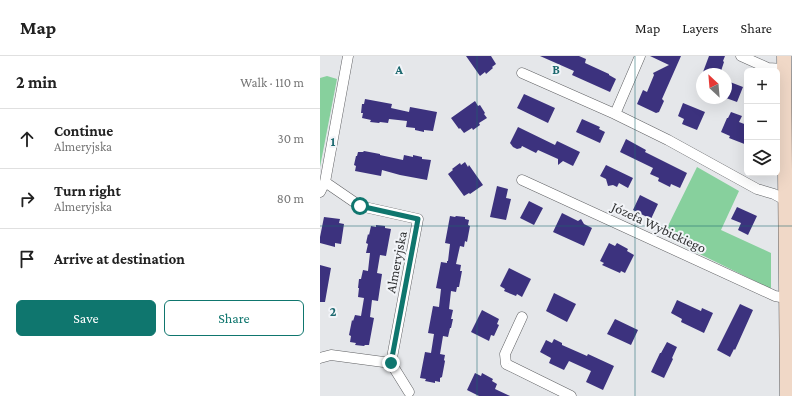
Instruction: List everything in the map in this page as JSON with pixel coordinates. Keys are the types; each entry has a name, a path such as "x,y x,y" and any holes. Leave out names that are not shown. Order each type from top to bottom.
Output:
{"street":[{"path":"320,192 325,182 348,56"},
{"path":"615,114 640,56"},
{"path":"741,56 768,68 784,62 788,154 785,200 787,396"},
{"path":"522,73 615,114 668,140 757,188 785,200"},
{"name":"Józefa Wybickiego","path":"522,180 775,296 786,298"},
{"name":"Almeryjska","path":"325,182 360,206 418,219 391,363"},
{"path":"522,317 505,354 506,364 571,396"},
{"path":"320,358 331,355 391,363 409,392"}],"green space":[{"path":"327,76 337,79 320,167 320,78"},
{"path":"697,167 739,191 721,230 771,253 771,289 663,236"}],"building":[{"path":"466,56 491,56 496,64 486,74 485,72 480,76"},
{"path":"540,56 579,56 586,59 585,63 609,74 616,79 610,92 572,75 574,71"},
{"path":"650,56 681,56 662,99 664,101 659,112 656,113 637,104 643,90 647,92 654,75 653,73 669,65"},
{"path":"709,56 725,56 722,68 704,68"},
{"path":"732,83 743,87 737,102 732,100"},
{"path":"524,94 555,108 548,123 517,108"},
{"path":"365,99 392,104 391,108 409,112 410,107 437,112 433,131 424,130 424,132 415,130 415,128 406,127 407,121 389,119 388,123 370,122 371,120 362,118 362,104 364,104"},
{"path":"475,101 478,106 480,105 487,118 479,123 480,125 473,130 472,128 464,133 451,118"},
{"path":"683,103 705,112 697,130 682,124 684,119 678,116"},
{"path":"731,112 742,116 739,122 744,124 744,144 729,138 730,136 721,132"},
{"path":"582,119 600,127 599,129 605,132 600,143 576,132"},
{"path":"518,127 555,145 557,141 580,152 573,166 563,161 558,165 558,159 538,150 536,153 522,146 521,148 517,149 513,147 510,143"},
{"path":"626,139 646,150 645,152 687,173 680,188 671,184 670,187 658,181 659,178 650,174 653,168 620,152"},
{"path":"364,151 403,160 404,155 413,157 413,155 422,157 422,159 431,160 427,180 382,170 381,176 355,171 356,166 354,165 356,156 358,152"},
{"path":"465,162 468,167 469,165 483,185 470,194 469,193 464,196 448,174 460,163 461,165"},
{"path":"606,165 633,178 628,188 619,183 617,187 613,185 608,186 606,179 600,176"},
{"path":"497,186 508,189 506,198 511,199 506,220 490,217"},
{"path":"640,195 658,204 651,219 633,210"},
{"path":"529,201 543,208 534,225 520,218"},
{"path":"737,207 757,216 748,235 738,230 741,223 731,219"},
{"path":"562,213 578,221 581,219 584,224 592,228 584,246 553,232"},
{"path":"450,216 465,217 465,219 469,220 468,225 470,226 467,242 465,241 464,247 460,246 456,264 461,265 460,271 462,271 459,287 457,287 456,292 451,291 449,309 453,310 451,319 453,319 448,337 443,336 440,354 445,355 445,361 442,377 440,378 440,382 435,381 435,383 425,381 426,379 420,378 425,352 431,353 434,334 428,333 433,306 439,307 441,289 436,288 441,262 447,263 448,261 450,244 445,243"},
{"path":"324,217 340,219 339,223 344,224 341,244 335,243 335,247 320,243"},
{"path":"376,225 385,226 385,228 391,229 386,256 380,255 377,273 382,274 378,301 372,300 370,317 374,318 369,345 355,345 356,343 350,342 351,336 349,335 352,320 353,321 355,315 361,316 364,298 358,297 359,279 361,279 363,270 368,271 370,253 366,253 368,244 366,243 371,226 376,227"},
{"path":"609,243 615,246 617,243 628,249 627,251 634,255 625,273 621,271 620,273 602,265 604,263 600,261"},
{"path":"320,265 331,268 325,302 320,302"},
{"path":"509,268 531,279 522,297 517,294 516,296 504,291 505,289 500,286"},
{"path":"554,293 576,304 567,322 546,311"},
{"path":"677,300 701,311 702,308 713,313 704,333 681,322 682,319 671,313"},
{"path":"740,304 753,310 735,350 734,349 730,357 717,350"},
{"path":"482,310 499,319 497,324 499,325 494,336 491,335 489,341 471,332"},
{"path":"615,319 638,330 631,345 607,334"},
{"path":"554,339 562,343 562,345 587,356 588,354 614,366 603,390 586,382 591,371 569,361 564,370 549,363 551,358 540,352 546,340 552,343"},
{"path":"667,342 677,347 664,378 651,372"},
{"path":"475,373 481,376 482,373 493,379 492,381 497,384 495,389 510,396 479,396 467,390"}],"route":[{"path":"360,206 418,219 391,363"}]}
